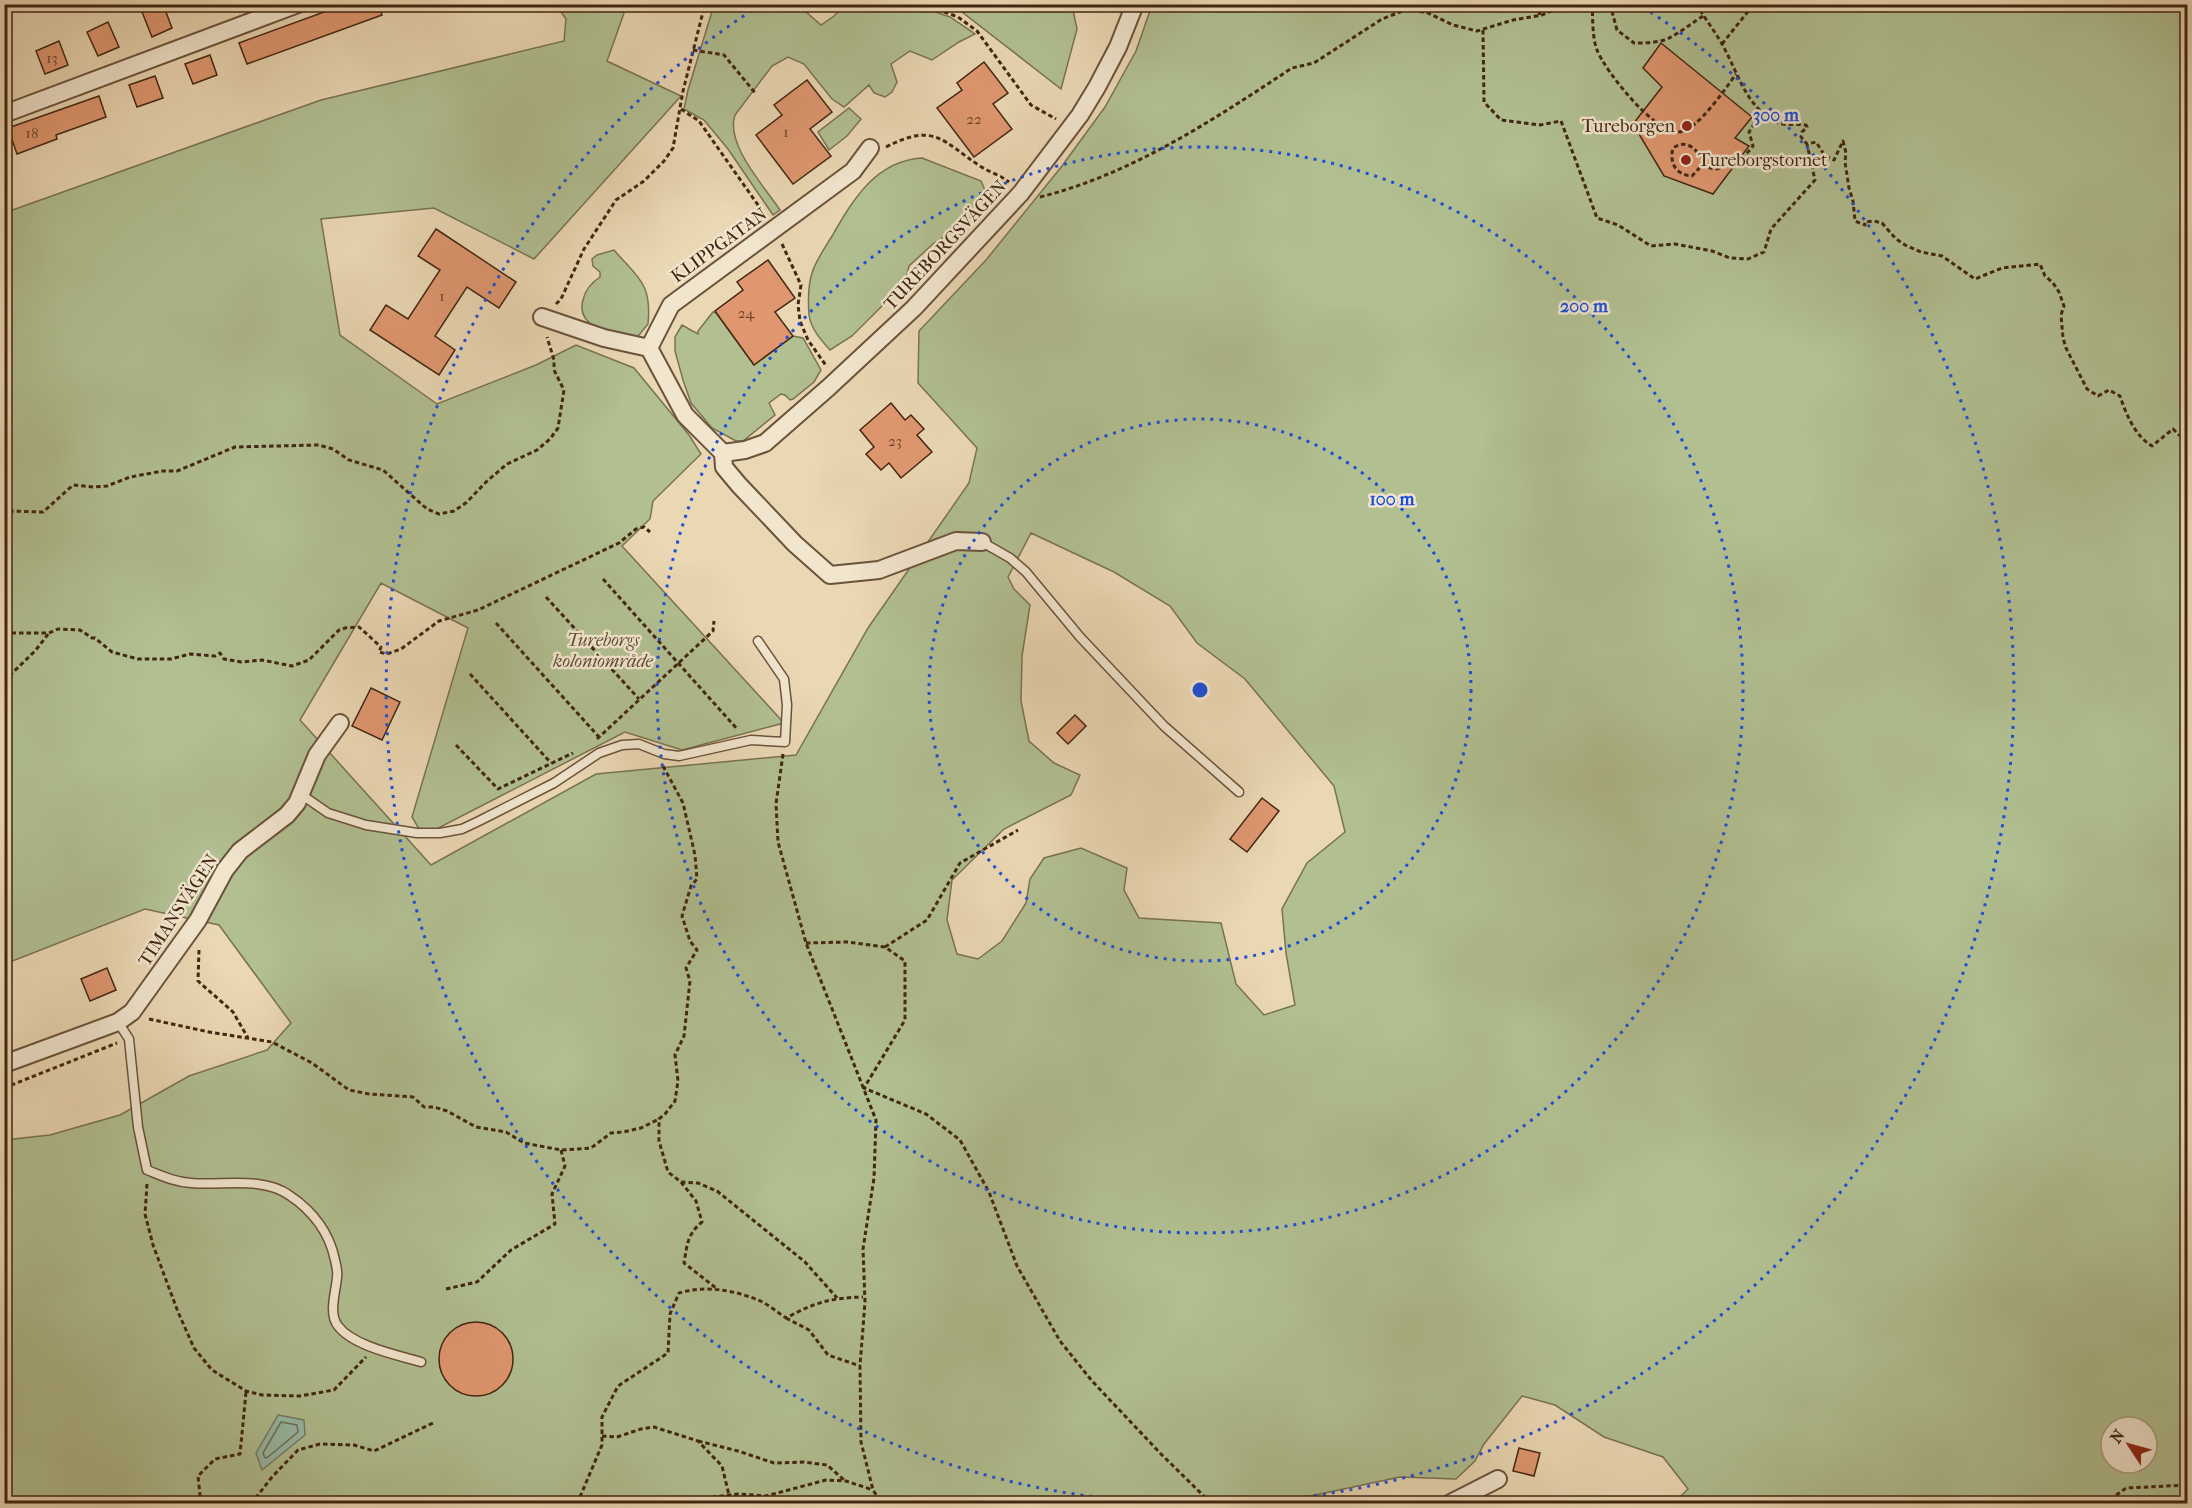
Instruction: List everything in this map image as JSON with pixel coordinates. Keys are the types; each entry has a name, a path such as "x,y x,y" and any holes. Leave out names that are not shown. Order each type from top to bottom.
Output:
{"street":[{"path":"4,114 298,4"},
{"name":"TUREBORGSVÄGEN","path":"723,453 745,450 765,443 914,308 1021,193 1080,115 1097,87 1118,48 1135,4"},
{"name":"KLIPPGATAN","path":"649,348 671,304 853,171 875,149"},
{"path":"542,317 604,338 649,348 686,415 723,453 724,467 795,544 830,575 879,570 956,541 982,542"},
{"name":"TIMANSVÄGEN","path":"4,1064 118,1022 135,1008 198,920 225,870 240,851 287,815 302,795 317,755 340,723"},
{"path":"1449,1503 1498,1479"}],"lane":[{"path":"982,542 1010,558 1026,572 1080,637 1164,726 1239,792"},
{"path":"302,795 328,813 366,825 417,833 440,833 471,825 554,783 599,753 622,745 639,744 664,754 679,756 751,740 785,742 787,705 784,679 758,640"},
{"path":"118,1022 129,1039 138,1127 147,1170 169,1179 190,1183 273,1187 287,1194 312,1214 326,1232 338,1275 333,1309 337,1326 356,1340 375,1349 421,1362"}],"path":[{"path":"4,516 8,511 43,512 73,485 107,486 130,477 177,471 235,447 319,445 333,450 348,460 383,470 428,509 439,514 454,511 467,502 507,464 537,450 550,439 558,428 564,390 554,370 554,360 542,317 561,299 584,249 616,200 644,181 664,161 673,148 705,4"},
{"path":"923,4 958,17 977,31 1031,105 1057,119"},
{"path":"1537,4 1540,15"},
{"path":"1021,193 1040,197 1076,187 1162,150 1292,68 1314,63 1382,19 1408,9 1428,13 1453,25 1477,31 1513,20 1540,15 1567,4"},
{"path":"1592,4 1596,50 1611,74 1639,109 1671,132 1689,129 1699,121 1736,74"},
{"path":"1610,4 1617,30 1634,43 1649,43 1670,38 1684,26 1704,16"},
{"path":"1483,29 1484,102 1501,120 1540,125 1561,121 1597,218 1618,225 1652,246 1675,244 1712,250 1730,258 1748,259 1764,252 1771,229 1815,180 1807,144 1801,137 1807,127 1806,125 1775,122 1762,112 1736,74 1722,44 1696,4"},
{"path":"1722,44 1754,4"},
{"path":"693,50 724,55 756,94"},
{"path":"681,110 699,121 774,230 801,285 798,305 800,321 808,340 829,370 832,367"},
{"path":"1705,162 1692,176 1681,174 1670,157 1672,148 1679,144 1696,149 1710,168 1717,169 1729,163 1738,164 1753,146 1749,132 1762,112"},
{"path":"1051,129 1061,114"},
{"path":"875,149 915,135 933,135 946,141 981,168 996,173 1009,182 1003,190"},
{"path":"1807,144 1816,142 1825,156 1834,160 1843,141 1855,222 1866,225 1865,222 1874,220 1882,223 1896,239 1905,245 1921,252 1942,256 1975,279 2002,268 2040,264 2045,276 2059,292 2064,306 2061,315 2063,338 2087,389 2097,396 2109,390 2120,396 2126,413 2142,440 2152,446 2174,429 2179,435 2186,437 2187,434"},
{"path":"4,633 49,633 58,629 80,630 95,638 112,652 138,659 171,659 190,654 215,656 220,653 224,658 241,662 254,659 292,666 309,660 339,630 359,627 381,647 379,652 387,654 401,649 439,621 478,610 619,543 636,529 644,527 650,532"},
{"path":"603,579 739,731"},
{"path":"546,597 639,699"},
{"path":"594,741 713,631 714,621"},
{"path":"496,623 599,737"},
{"path":"4,681 35,651 49,633"},
{"path":"470,674 551,763"},
{"path":"785,742 776,804 778,842 806,943 876,1120 874,1178 863,1249 863,1297 865,1302 860,1366 861,1442 873,1490 882,1503"},
{"path":"456,745 498,789 579,750"},
{"path":"135,1008 147,1018 209,1032 272,1042 312,1063 349,1090 369,1094 413,1097 424,1107 447,1111 476,1127 506,1132 524,1143 561,1150 591,1148 611,1133 641,1128 659,1119 675,1101 678,1081 675,1055 684,1036 690,981 686,968 698,950 690,941 682,916 691,886 697,879 695,855 683,803 661,761"},
{"path":"885,946 927,920 960,863 1018,830"},
{"path":"187,936 199,947 198,981 233,1012 249,1039"},
{"path":"806,943 848,942 885,946 905,961 905,1020 864,1088"},
{"path":"4,1088 129,1039"},
{"path":"864,1088 926,1114 960,1140 990,1192 1017,1266 1060,1341 1100,1389 1161,1454 1212,1503"},
{"path":"659,1119 659,1141 668,1172 681,1182 696,1201 702,1222 688,1238 684,1263 718,1289"},
{"path":"446,1289 477,1282 511,1250 555,1224 552,1194 565,1166 561,1150"},
{"path":"147,1170 145,1214 153,1245 194,1348 212,1370 246,1392 262,1395 300,1395 334,1390 375,1349"},
{"path":"681,1182 698,1183 717,1191 805,1262 837,1298"},
{"path":"576,1503 602,1445 602,1417 618,1386 668,1353 670,1314 679,1293 691,1289 718,1289 759,1300 809,1330 828,1355 860,1366"},
{"path":"786,1317 815,1303 837,1298 863,1297"},
{"path":"201,1503 198,1476 215,1459 240,1454 246,1392"},
{"path":"251,1503 298,1450 320,1444 354,1446 375,1451 433,1423"},
{"path":"602,1436 618,1437 654,1427 774,1463 804,1462 828,1465 846,1481"},
{"path":"698,1441 722,1466 729,1495"},
{"path":"708,1503 713,1497 766,1496 826,1480 846,1481 873,1490"},
{"path":"2104,1503 2126,1488 2187,1485"}],"green space":[{"name":"Tureborgs koloniområde","path":"556,5 620,5 624,13 607,61 681,96 534,259 434,208 321,219 340,335 437,404 536,365 576,345 634,368 689,435 701,454 653,501 650,519 622,546 784,723 682,750 625,732 423,836 412,817 468,628 381,583 300,720 431,865 596,774 796,755 868,628 969,483 977,448 918,383 919,331 986,260 1062,166 1105,107 1136,51 1152,5 2187,5 2187,1503 1674,1503 1688,1489 1663,1457 1604,1437 1555,1405 1522,1396 1484,1444 1475,1461 1456,1479 1400,1477 1311,1496 1308,1503 5,1503 5,1140 50,1135 120,1115 189,1076 267,1050 291,1023 219,925 145,909 5,964 4,213 321,100 564,41 566,19","holes":["1031,533 1114,572 1170,606 1197,643 1245,679 1334,786 1345,832 1307,863 1282,909 1286,953 1295,1005 1264,1015 1236,984 1221,923 1139,918 1124,890 1127,868 1081,848 1044,858 1030,879 1026,903 1002,941 978,959 957,954 947,920 952,880 1004,829 1071,795 1080,775 1054,763 1029,741 1021,701 1022,656 1030,605 1014,589 1008,577"]},
{"path":"714,5 798,5 821,25 845,5 916,5 950,17 975,34 932,60 910,51 891,64 897,82 892,92 885,97 874,93 869,85 844,107 832,99 804,64 788,57 772,66 735,115 733,126 736,139 748,164 780,210 773,215 728,149 704,120 684,109"},
{"path":"953,5 1072,5 1077,29 1061,89"},
{"path":"849,108 861,119 847,136 829,150 818,132"},
{"path":"922,158 981,181 985,190 967,223 934,243 909,266 905,282 852,336 830,350 814,330 809,315 810,283 816,263 848,209 867,185 891,166"},
{"path":"614,250 642,282 648,299 648,324 639,335 632,339 597,328 584,317 582,309 587,290 600,277 600,272 593,266 592,259 597,255"},
{"path":"713,312 754,365 793,336 803,338 821,370 814,382 793,399 790,400 781,394 769,403 775,415 743,441 736,441 712,428 691,403 675,351 675,337 682,325 698,334"}],"water":[{"path":"278,1415 304,1420 305,1435 262,1470 256,1453"}],"building":[{"path":"163,4 172,28 152,37 142,12"},
{"path":"346,4 378,4 382,15 247,64 239,43"},
{"path":"108,22 119,47 98,56 87,32"},
{"path":"59,41 68,65 45,74 36,51"},
{"path":"1661,43 1752,117 1735,138 1749,146 1713,194 1664,176 1633,124 1662,87 1643,68"},
{"path":"210,55 217,75 193,84 185,64"},
{"path":"984,62 1008,93 993,104 1012,129 974,157 937,108 962,90 957,83"},
{"path":"155,76 163,98 137,107 129,85"},
{"path":"807,80 832,112 810,129 831,156 793,184 756,135 782,115 774,105"},
{"path":"99,96 106,117 56,135 57,139 17,154 8,128"},
{"path":"436,229 516,282 499,308 467,287 435,336 455,350 439,375 370,330 386,305 408,319 440,270 418,256"},
{"path":"768,260 795,298 775,312 793,336 754,365 715,311 743,290 737,282"},
{"path":"891,403 905,420 911,415 924,429 917,435 932,452 901,478 889,463 881,470 866,454 874,447 860,430"},
{"path":"371,688 400,702 382,740 352,726"},
{"path":"1075,715 1086,726 1068,744 1057,733"},
{"path":"1262,798 1279,811 1247,852 1230,839"},
{"path":"107,968 116,990 90,1001 81,979"},
{"path":"476,1322 490,1325 502,1333 510,1345 513,1359 510,1373 502,1385 490,1393 476,1396 462,1393 450,1385 442,1373 439,1359 442,1345 450,1333 462,1325"},
{"path":"1519,1448 1540,1453 1534,1476 1513,1471"}],"place":[{"name":"Tureborgen","path":"1687,126"},
{"name":"Tureborgstornet","path":"1686,160"}]}
